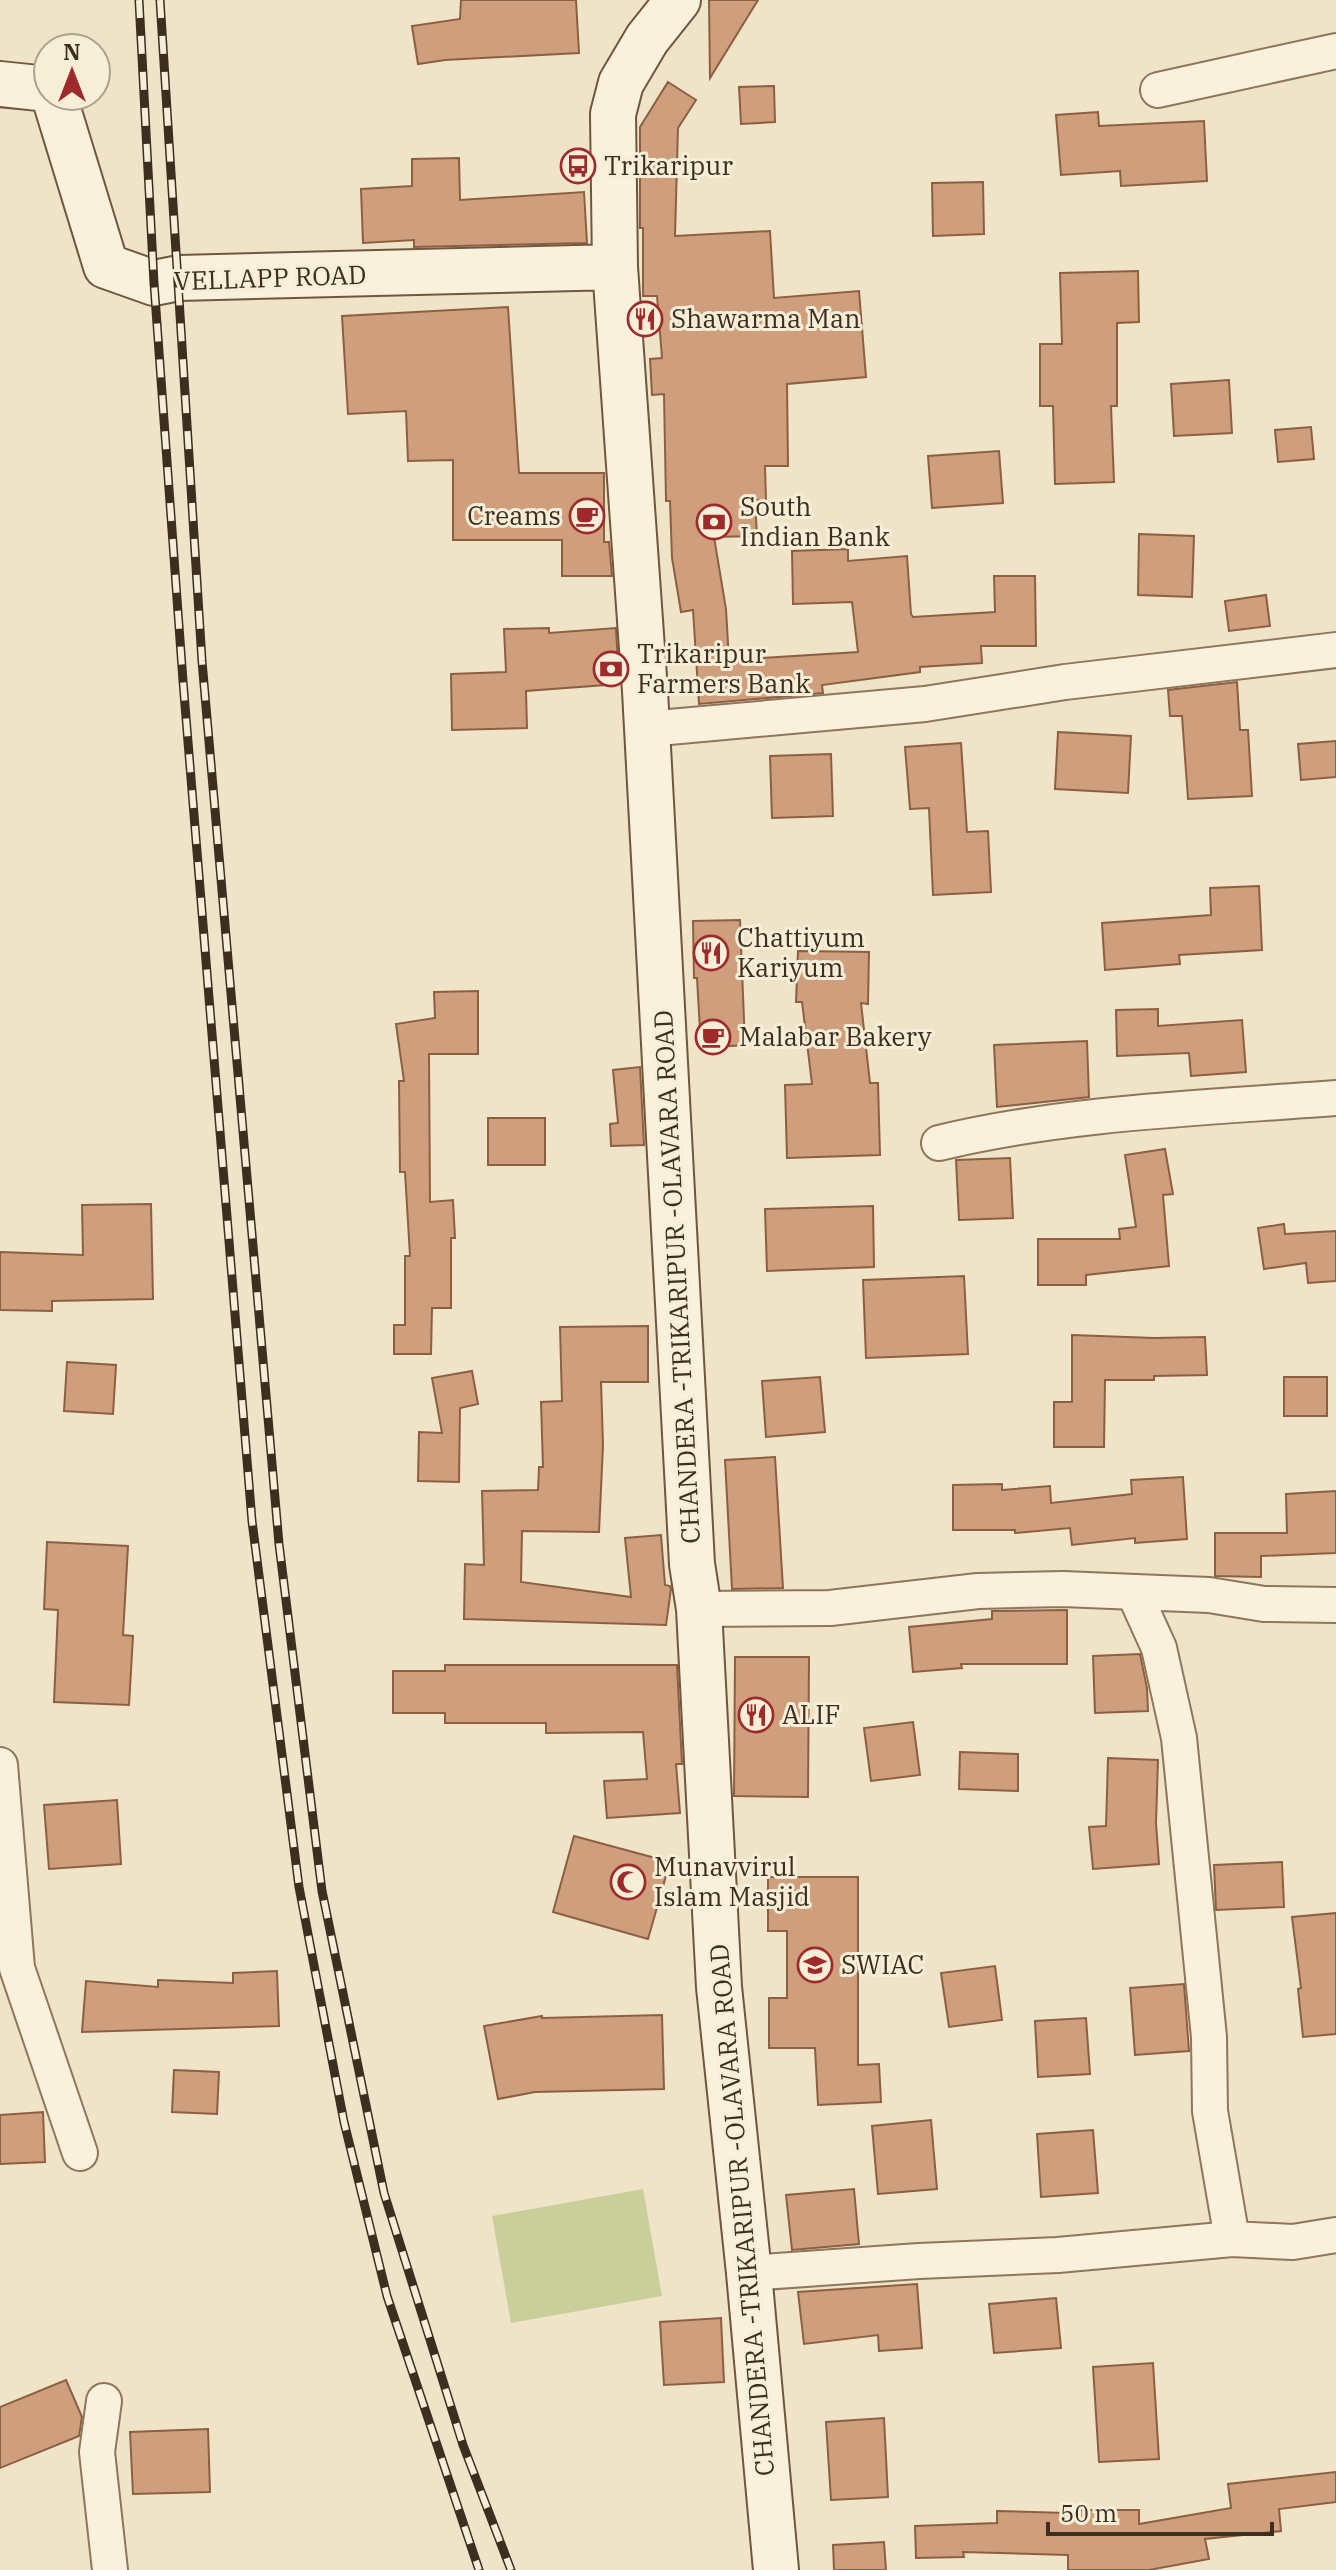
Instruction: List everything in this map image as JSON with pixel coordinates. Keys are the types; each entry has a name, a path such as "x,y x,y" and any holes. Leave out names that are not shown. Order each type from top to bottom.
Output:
{"main road":[{"name":"CHANDERA -TRIKARIPUR -OLAVARA ROAD","path":"678,0 647,39 621,83 613,114 615,267 647,729 691,1548 699,1609 719,1987 776,2570"},
{"path":"0,84 32,87"},
{"name":"VELLAPP ROAD","path":"59,112 106,266 154,283 179,278 615,267"}],"street":[{"path":"1158,90 1336,51"},
{"path":"647,729 925,704 1065,682 1336,650"},
{"path":"939,1143 983,1132 1058,1122 1336,1098"},
{"path":"699,1609 830,1608 978,1591 1063,1589 1209,1595 1264,1604 1336,1605"},
{"path":"1134,1593 1159,1648 1179,1738 1209,2037 1210,2111 1232,2239"},
{"path":"0,1765 9,1970 80,2153"},
{"path":"749,2273 1058,2255 1232,2239 1293,2242 1336,2235"},
{"path":"104,2401 97,2452 110,2570"}],"green space":[{"path":"643,2189 662,2296 511,2323 492,2216"}],"building":[{"path":"461,0 576,0 579,53 418,64 412,26 460,19"},
{"path":"709,0 758,0 710,78"},
{"path":"668,82 696,100 678,128 675,236 770,231 774,298 859,291 866,377 787,384 788,466 765,466 766,500 755,500 757,536 714,537 726,609 729,660 858,652 852,602 793,604 792,551 848,549 848,561 907,556 913,617 995,612 994,576 1035,576 1036,646 981,646 982,663 920,667 920,672 822,685 823,693 699,704 693,610 681,612 672,558 670,501 666,501 664,394 652,395 650,359 662,358 657,296 643,296 640,127"},
{"path":"774,86 775,122 741,124 739,87"},
{"path":"1098,112 1099,126 1204,121 1207,181 1121,186 1120,171 1061,175 1056,115"},
{"path":"459,158 460,200 584,192 587,243 414,247 414,240 363,243 361,189 412,186 412,159"},
{"path":"983,182 984,234 933,236 932,183"},
{"path":"1138,271 1139,322 1117,323 1117,406 1111,406 1114,482 1055,484 1053,406 1040,406 1040,344 1062,344 1060,273"},
{"path":"508,307 519,473 604,473 604,542 609,542 612,576 562,576 562,540 453,540 453,460 408,461 406,411 348,414 342,316"},
{"path":"1229,380 1232,433 1174,436 1171,384"},
{"path":"1311,427 1314,459 1278,462 1275,430"},
{"path":"999,451 1003,503 932,508 928,456"},
{"path":"1139,534 1194,536 1192,597 1138,595"},
{"path":"1266,595 1270,626 1229,631 1225,601"},
{"path":"549,628 549,633 616,628 619,684 526,691 527,728 452,730 451,674 506,672 504,629"},
{"path":"1237,682 1240,730 1248,730 1252,796 1188,799 1182,716 1170,716 1168,690"},
{"path":"1058,732 1131,736 1128,793 1055,789"},
{"path":"1336,741 1336,777 1301,780 1298,744"},
{"path":"961,743 967,832 988,831 991,892 933,895 929,808 910,809 905,747"},
{"path":"831,754 833,816 772,818 770,756"},
{"path":"1259,886 1262,950 1179,955 1180,964 1105,970 1102,923 1211,915 1210,888"},
{"path":"740,920 745,1045 701,1048 697,978 694,978 693,921"},
{"path":"798,951 869,952 868,1004 861,1003 870,1083 878,1083 880,1155 787,1158 785,1085 812,1084 802,1002 796,1002"},
{"path":"478,991 478,1054 429,1054 430,1202 453,1200 455,1238 451,1238 451,1308 432,1308 431,1354 394,1354 394,1325 405,1325 405,1256 410,1256 405,1172 400,1172 399,1081 404,1081 396,1024 435,1018 434,992"},
{"path":"1158,1009 1158,1026 1242,1020 1246,1072 1191,1076 1189,1053 1117,1056 1116,1010"},
{"path":"1087,1041 1089,1097 997,1107 994,1045"},
{"path":"640,1067 644,1145 611,1146 610,1124 618,1123 613,1070"},
{"path":"488,1118 545,1118 545,1165 488,1165"},
{"path":"1165,1149 1173,1194 1163,1195 1169,1266 1086,1275 1086,1285 1038,1285 1038,1239 1120,1239 1119,1229 1136,1227 1125,1155"},
{"path":"1010,1158 1013,1218 959,1220 956,1160"},
{"path":"151,1204 153,1299 52,1301 52,1311 0,1310 0,1252 83,1255 82,1205"},
{"path":"873,1206 874,1267 767,1271 765,1209"},
{"path":"1284,1224 1285,1234 1336,1231 1336,1281 1308,1283 1306,1263 1264,1269 1258,1228"},
{"path":"964,1276 968,1354 866,1358 863,1280"},
{"path":"648,1326 648,1382 601,1382 603,1445 599,1532 522,1531 521,1582 631,1597 625,1538 661,1535 665,1585 671,1589 666,1625 464,1619 465,1564 484,1565 482,1491 538,1490 539,1467 543,1467 541,1402 562,1401 560,1327"},
{"path":"1072,1335 1205,1337 1207,1375 1105,1380 1104,1447 1054,1447 1054,1402 1072,1402"},
{"path":"67,1362 116,1365 113,1414 64,1411"},
{"path":"472,1371 478,1404 460,1408 459,1482 418,1481 419,1432 442,1433 432,1378"},
{"path":"820,1377 825,1432 766,1437 762,1381"},
{"path":"1284,1377 1327,1377 1327,1416 1284,1416"},
{"path":"775,1457 783,1588 732,1589 725,1460"},
{"path":"1183,1477 1187,1539 1135,1543 1135,1538 1072,1545 1070,1528 1015,1533 1015,1530 953,1530 953,1485 1002,1484 1002,1490 1050,1486 1051,1503 1132,1494 1131,1480"},
{"path":"1336,1491 1336,1553 1261,1556 1261,1577 1215,1576 1215,1533 1287,1533 1286,1494"},
{"path":"47,1542 128,1546 123,1635 133,1636 129,1705 54,1702 58,1610 44,1609"},
{"path":"1067,1610 1067,1664 961,1664 962,1668 913,1672 909,1627 992,1619 992,1611"},
{"path":"1140,1654 1148,1711 1095,1713 1093,1656"},
{"path":"735,1657 809,1657 808,1797 734,1796"},
{"path":"445,1665 677,1665 682,1764 676,1764 680,1813 607,1818 604,1781 647,1779 643,1732 546,1733 546,1723 445,1723 445,1713 393,1713 393,1671 445,1671"},
{"path":"913,1722 920,1775 871,1781 864,1728"},
{"path":"960,1752 1018,1754 1018,1791 959,1789"},
{"path":"1108,1758 1158,1760 1156,1823 1159,1864 1093,1869 1089,1827 1106,1826"},
{"path":"117,1800 121,1864 49,1869 44,1805"},
{"path":"574,1836 670,1862 648,1939 553,1912"},
{"path":"1282,1862 1284,1907 1216,1910 1214,1865"},
{"path":"768,1877 858,1877 858,2065 879,2064 881,2102 818,2105 815,2048 769,2048 769,1998 787,1998 787,1931 768,1931"},
{"path":"1336,1913 1336,2034 1303,2037 1298,1989 1301,1988 1292,1917"},
{"path":"995,1966 1002,2020 949,2027 941,1973"},
{"path":"277,1971 279,2026 82,2032 86,1981 158,1987 158,1980 233,1983 233,1973"},
{"path":"1184,1984 1189,2051 1135,2055 1130,1988"},
{"path":"662,2015 664,2089 535,2092 498,2099 484,2026 542,2016"},
{"path":"1086,2018 1090,2074 1038,2077 1035,2021"},
{"path":"174,2070 219,2072 217,2114 172,2112"},
{"path":"43,2112 45,2162 0,2164 0,2115"},
{"path":"931,2120 937,2189 878,2194 872,2126"},
{"path":"1093,2130 1098,2193 1041,2197 1037,2134"},
{"path":"854,2189 859,2244 792,2250 786,2195"},
{"path":"917,2284 922,2348 879,2351 878,2335 804,2344 798,2292"},
{"path":"1056,2298 1061,2348 994,2353 989,2304"},
{"path":"721,2318 724,2382 664,2385 660,2322"},
{"path":"1153,2363 1159,2459 1099,2462 1093,2367"},
{"path":"66,2380 82,2417 79,2436 0,2468 0,2407"},
{"path":"884,2418 888,2497 831,2500 826,2422"},
{"path":"208,2429 210,2492 133,2494 130,2432"},
{"path":"1336,2472 1336,2502 1279,2509 1281,2531 1205,2539 1209,2559 1149,2570 1068,2570 1068,2555 963,2552 964,2557 916,2558 915,2526 997,2523 997,2511 1067,2513 1067,2510 1139,2510 1139,2524 1231,2508 1228,2484"},
{"path":"884,2542 886,2570 834,2570 833,2545"}],"railway":[{"path":"139,0 154,283 183,681 252,1521 299,1887 344,2122 387,2296 479,2570"},
{"path":"160,0 202,661 279,1544 322,1891 384,2193 463,2445 511,2570"}],"place":[{"name":"Trikaripur","path":"578,166"},
{"name":"Shawarma Man","path":"645,319"},
{"name":"Creams","path":"587,516"},
{"name":"South Indian Bank","path":"714,522"},
{"name":"Trikaripur Farmers Bank","path":"611,669"},
{"name":"Chattiyum Kariyum","path":"711,953"},
{"name":"Malabar Bakery","path":"713,1037"},
{"name":"ALIF","path":"756,1715"},
{"name":"Munavvirul Islam Masjid","path":"628,1882"},
{"name":"SWIAC","path":"815,1965"}]}
